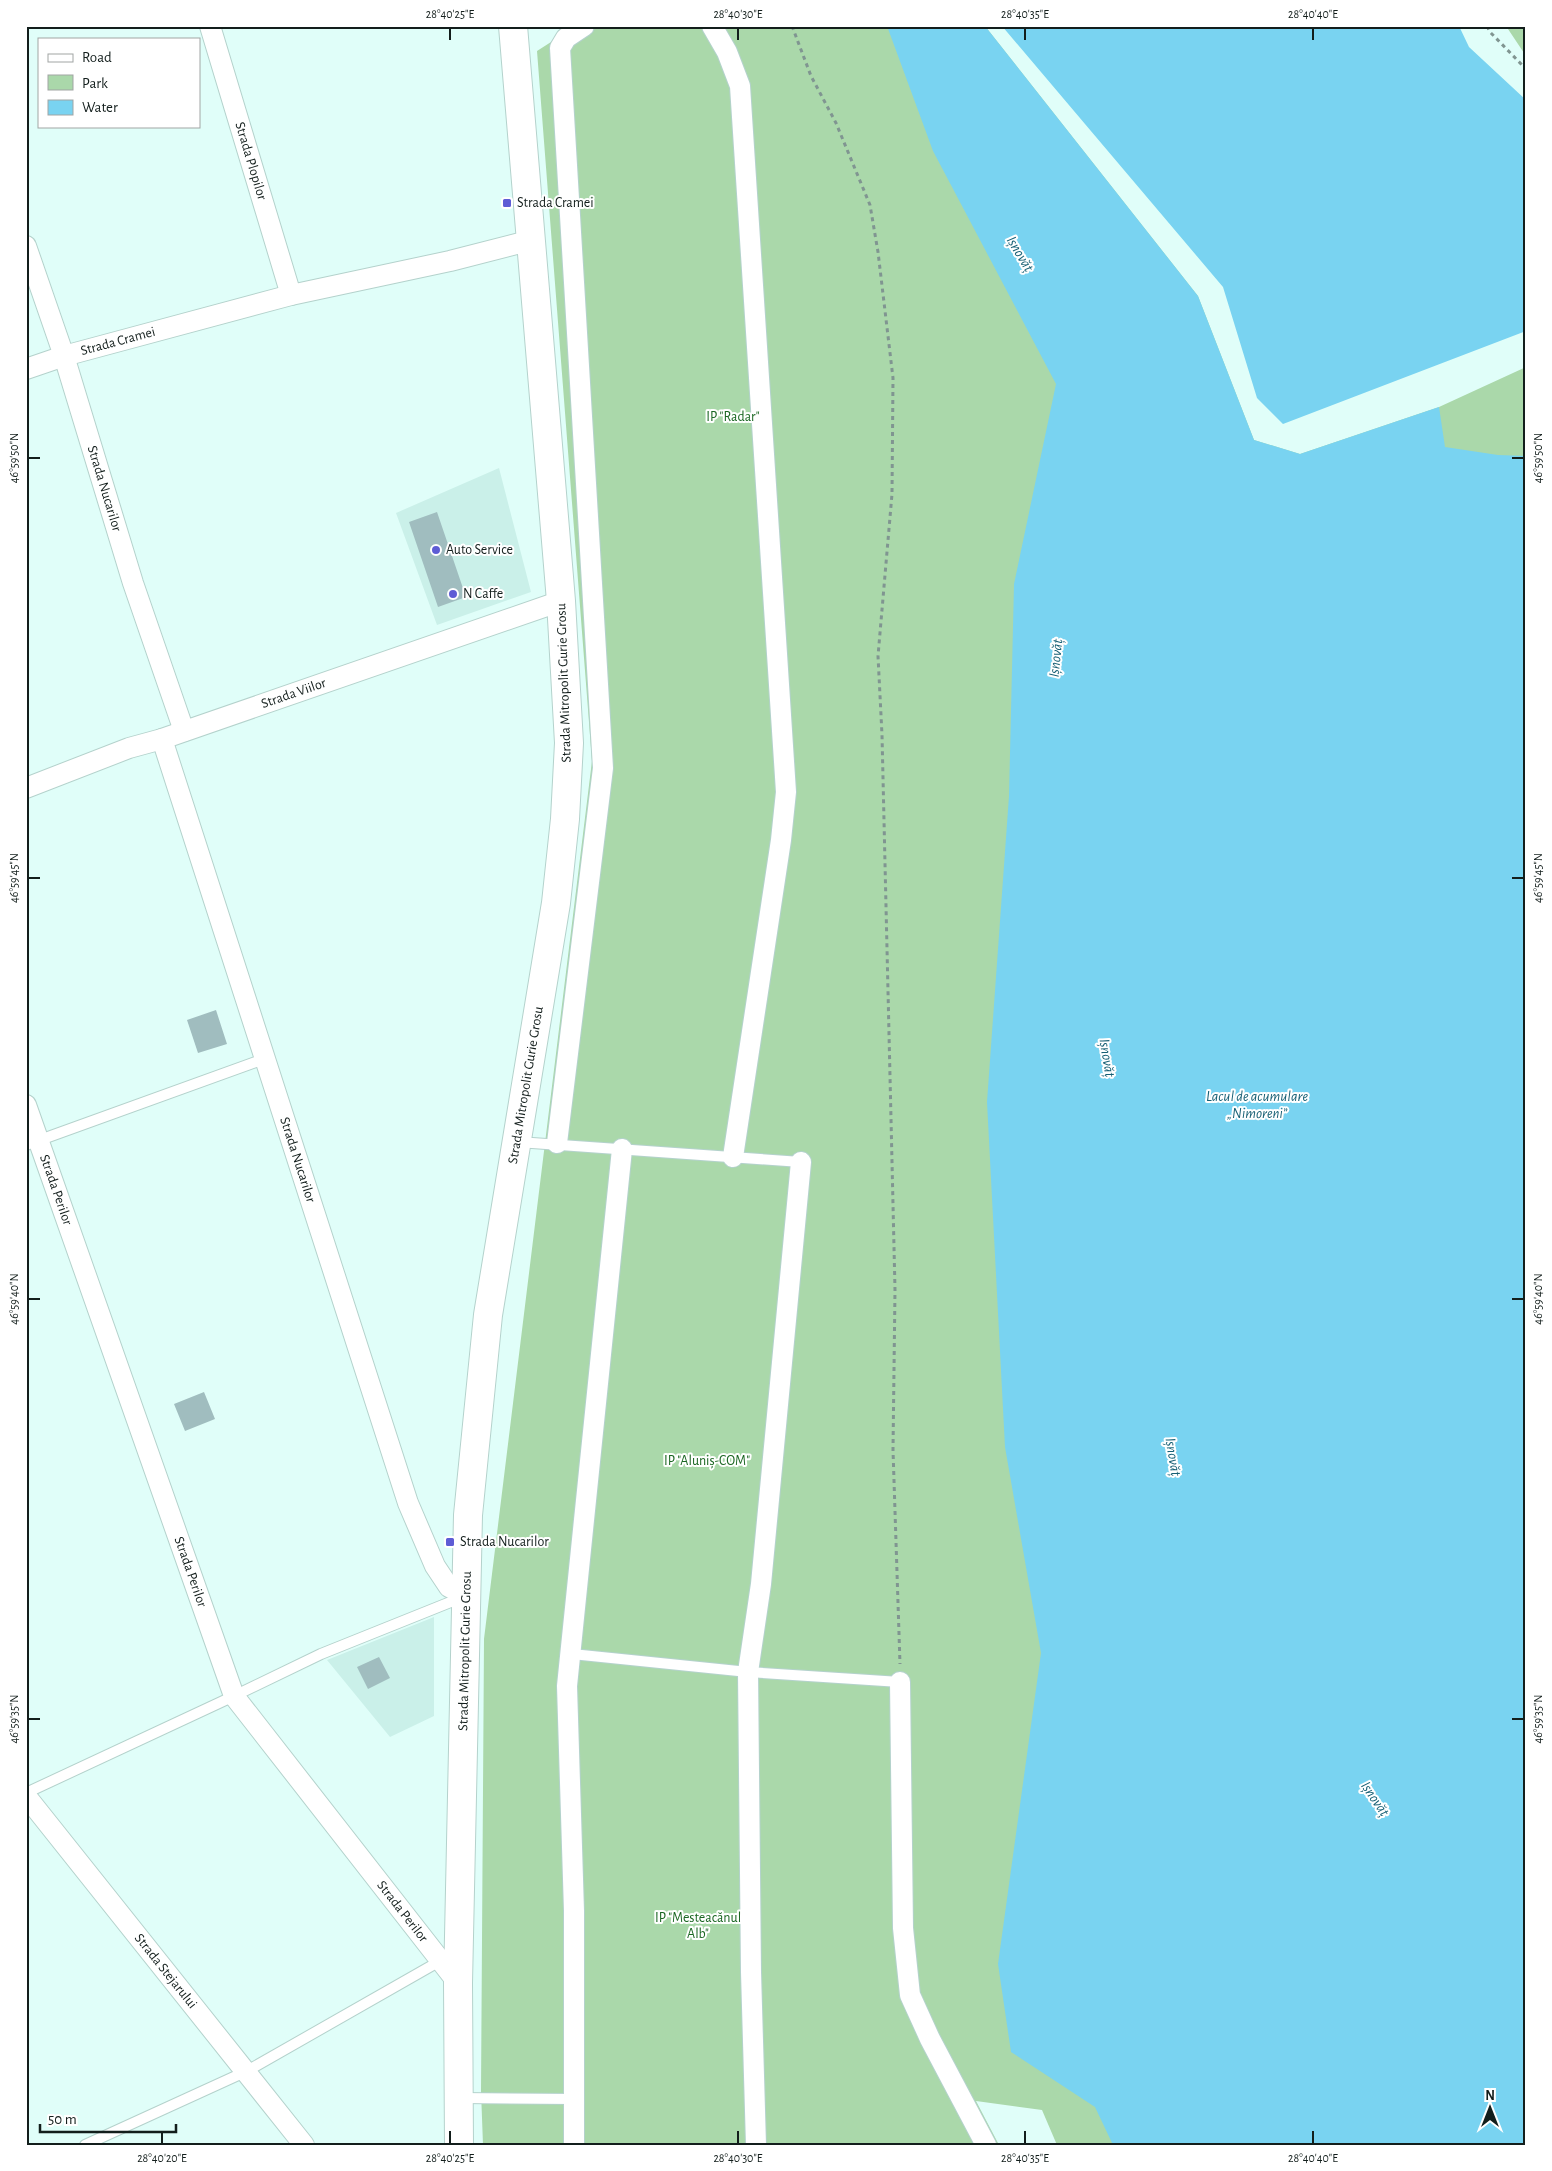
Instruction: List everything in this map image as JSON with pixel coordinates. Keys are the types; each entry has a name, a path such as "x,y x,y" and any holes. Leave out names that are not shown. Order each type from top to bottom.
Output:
{"main road":[{"name":"Strada Mitropolit Gurie Grosu","path":"459,2145 458,1983 468,1514 488,1315 556,903 569,742 561,602 513,26"}],"street":[{"name":"Strada Plopilor","path":"210,26 291,295"},
{"path":"557,1143 603,768 560,48 566,38 584,26"},
{"path":"712,26 727,52 740,86 786,792 781,840 733,1157"},
{"name":"Strada Cramei","path":"26,369 64,356 291,295 450,261 532,240"},
{"name":"Strada Nucarilor","path":"26,246 64,356 134,583 184,731"},
{"name":"Strada Viilor","path":"26,788 129,748 162,739 561,602"},
{"name":"Strada Nucarilor","path":"162,739 408,1503 436,1566 449,1587 466,1596"},
{"name":"Strada Perilor","path":"26,1105 32,1143 234,1696 458,1983"},
{"path":"574,2145 574,1911 567,1686 572,1654 622,1149"},
{"path":"756,2145 751,1972 748,1672 761,1584 801,1162"},
{"path":"900,1682 903,1928 910,1995 930,2039 986,2145"},
{"name":"Strada Stejarului","path":"26,1794 304,2145"}],"lane":[{"path":"32,1143 264,1059"},
{"path":"517,1142 557,1143 801,1162"},
{"path":"26,1794 321,1654 466,1596"},
{"path":"572,1654 748,1672 900,1682"},
{"path":"84,2145 247,2071 440,1961"},
{"path":"459,2098 574,2099"}],"path":[{"path":"792,26 811,76 836,122 870,206 878,252 893,378 892,494 878,656 882,735 894,1280 893,1450 900,1682"},
{"path":"1487,26 1490,32 1526,69"}],"shaded area":[{"path":"499,468 531,592 437,625 396,513"},
{"path":"434,1617 434,1716 390,1737 327,1660"}],"green space":[{"path":"576,26 985,26 1198,296 1254,440 1300,454 1439,407 1526,367 1526,709 1105,2093 1134,2145 1057,2145 1042,2110 976,2101 999,2145 483,2145 481,2091 484,1639 592,761 537,51"},
{"path":"1506,26 1526,26 1526,55 1524,53"}],"water":[{"name":"Lacul de acumulare „Nimoreni”","path":"887,26 985,26 1198,296 1254,440 1300,454 1439,407 1445,447 1498,455 1526,456 1526,2145 1113,2145 1095,2107 1011,2052 998,1964 1041,1653 1005,1447 987,1102 1009,796 1014,584 1056,384 933,151"},
{"path":"1002,26 1459,26 1469,47 1526,100 1526,331 1283,424 1257,398 1223,287"}],"building":[{"path":"437,512 466,597 438,607 409,522"},
{"path":"216,1010 227,1044 198,1053 187,1020"},
{"path":"204,1392 215,1419 185,1431 174,1404"},
{"path":"379,1657 390,1678 368,1689 357,1667"}],"place":[{"name":"Strada Cramei","path":"507,203"},
{"name":"Auto Service","path":"436,550"},
{"name":"N Caffe","path":"453,594"},
{"name":"Strada Nucarilor","path":"450,1542"}],"water label":[{"name":"Ișnovăț","path":"1020,254"},
{"name":"Ișnovăț","path":"1056,658"},
{"name":"Ișnovăț","path":"1107,1058"},
{"name":"Ișnovăț","path":"1173,1457"},
{"name":"Ișnovăț","path":"1375,1799"}],"park label":[{"name":"IP \"Radar\"","path":"733,417"},
{"name":"IP \"Aluniș-COM\"","path":"707,1461"},
{"name":"IP \"Mesteacănul Alb\"","path":"698,1926"}]}
